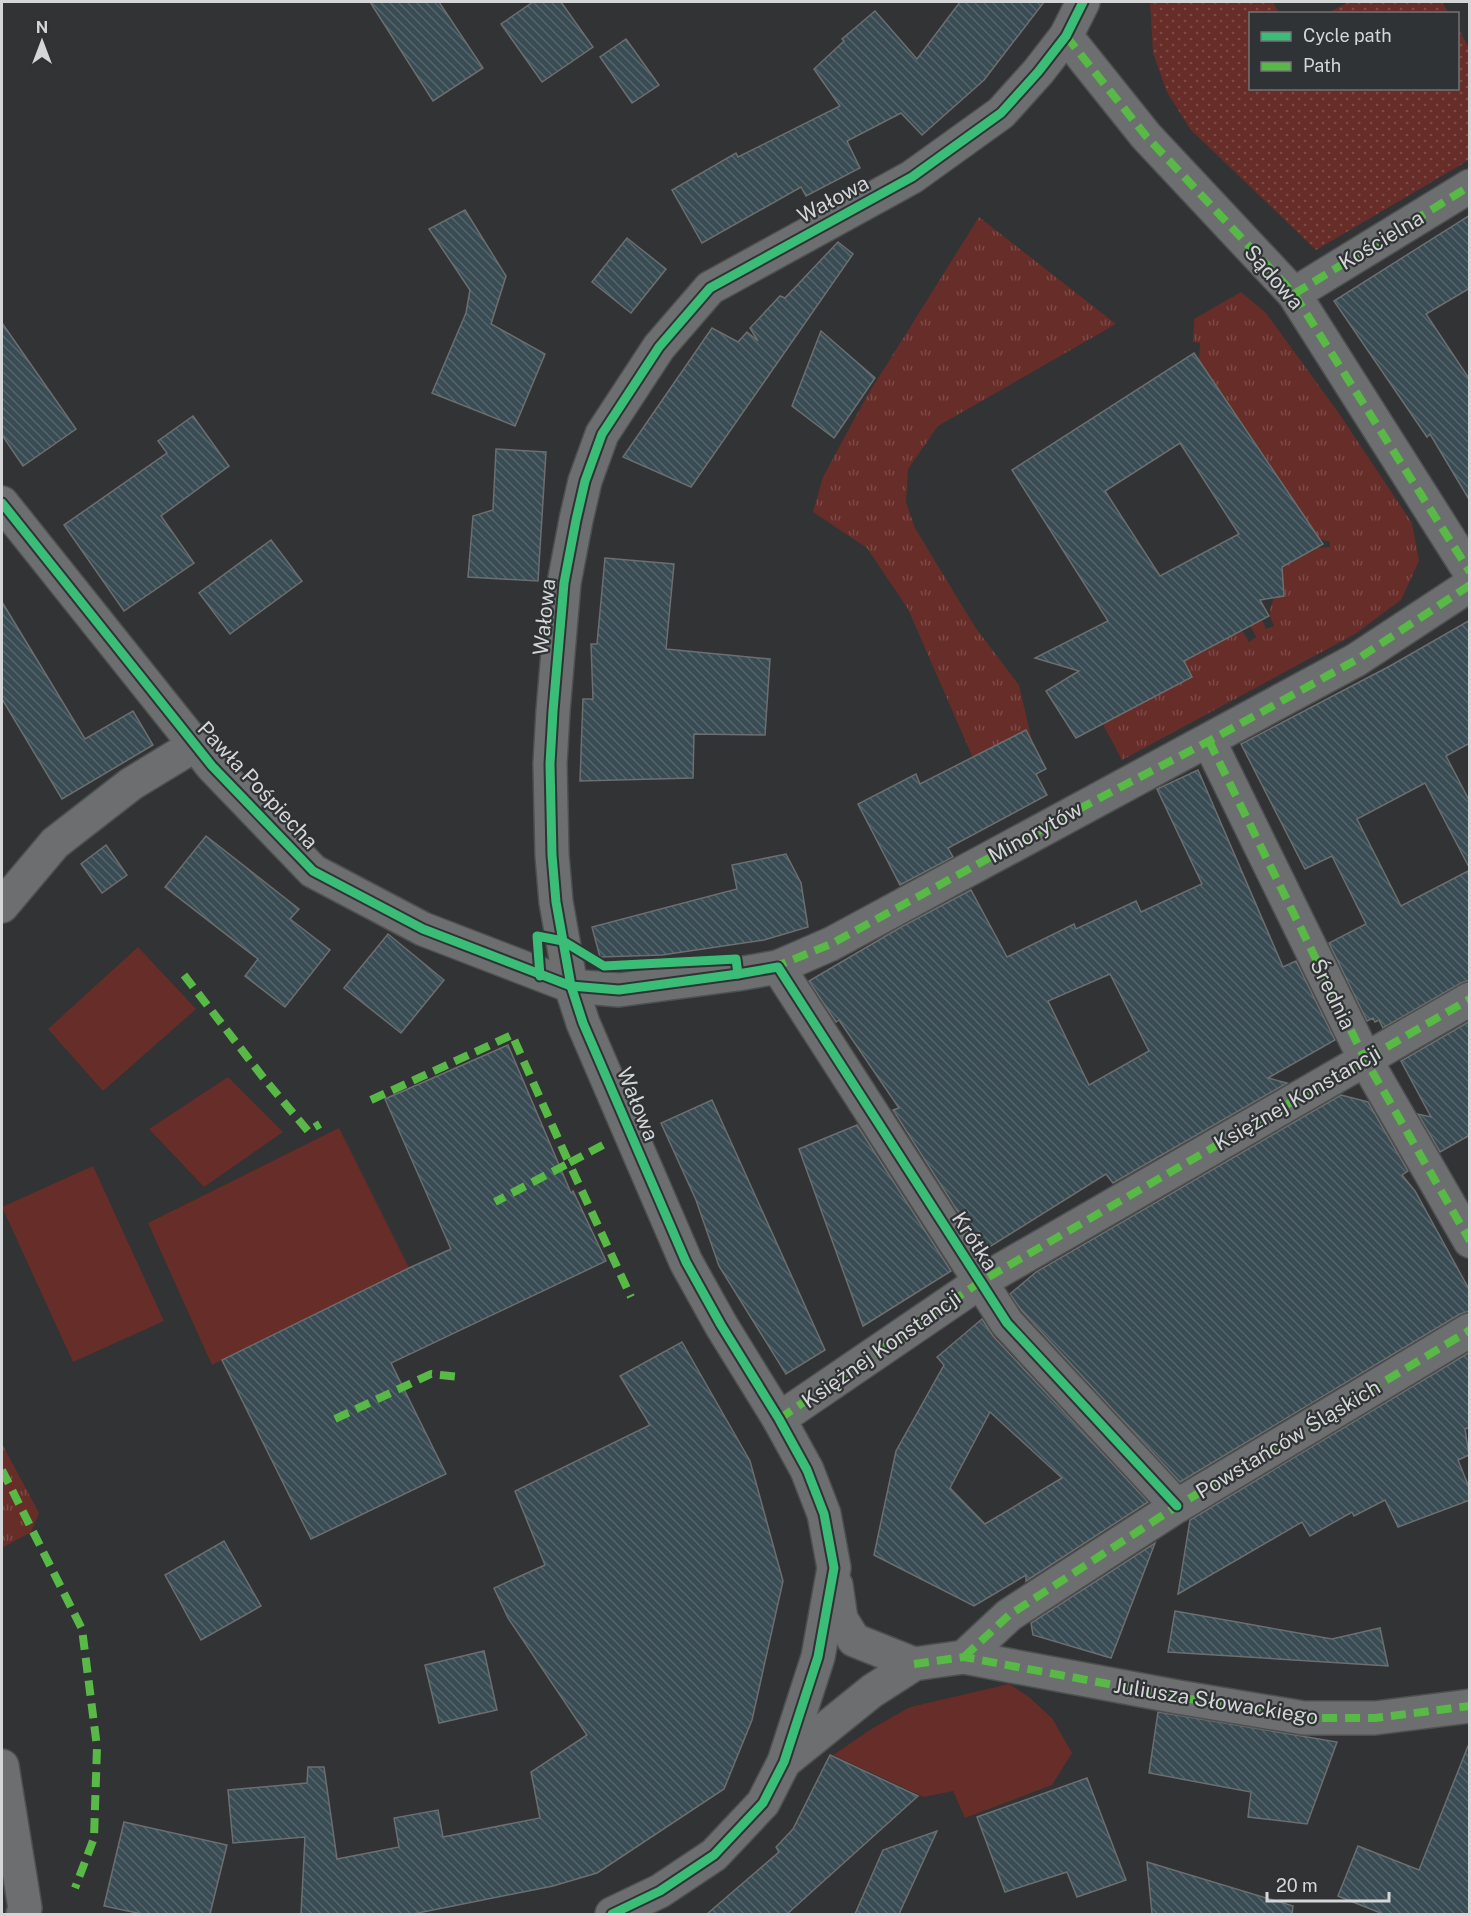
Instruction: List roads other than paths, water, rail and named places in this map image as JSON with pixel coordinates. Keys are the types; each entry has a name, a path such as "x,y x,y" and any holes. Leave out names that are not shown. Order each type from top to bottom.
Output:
{"street":[{"name":"Wałowa","path":"779,1419 721,1325 686,1262 584,1023 571,986 556,902 552,855 550,764 552,711 564,583 576,520 585,481 602,434 659,347 710,288 912,177 1001,113 1038,72 1066,36 1083,2"},
{"name":"Sądowa","path":"1066,36 1146,136 1294,294 1470,572"},
{"name":"Kościelna","path":"1294,294 1470,186"},
{"name":"Pawła Pośpiecha","path":"2,503 212,766 313,871 423,929 571,986"},
{"name":"Minorytów","path":"571,986 619,990 778,967 831,944 1356,660 1470,585"},
{"name":"Średnia","path":"1209,741 1365,1059 1470,1241"},
{"path":"2,906 56,843 131,784 195,745"},
{"name":"Krótka","path":"778,967 1007,1323 1177,1506"},
{"name":"Księżnej Konstancji","path":"612,1914 660,1891 714,1855 763,1803 784,1762 818,1657 834,1568 824,1514 816,1492 807,1470 779,1419 980,1281 1470,999"},
{"name":"Powstańców Śląskich","path":"964,1657 1009,1615 1177,1506 1470,1330"},
{"path":"834,1568 841,1619 854,1640 914,1664"},
{"name":"Juliusza Słowackiego","path":"914,1664 964,1657 1304,1718 1375,1718 1470,1706"},
{"path":"784,1762 855,1704 914,1664"},
{"path":"2,1766 25,1908 23,1914"}]}
